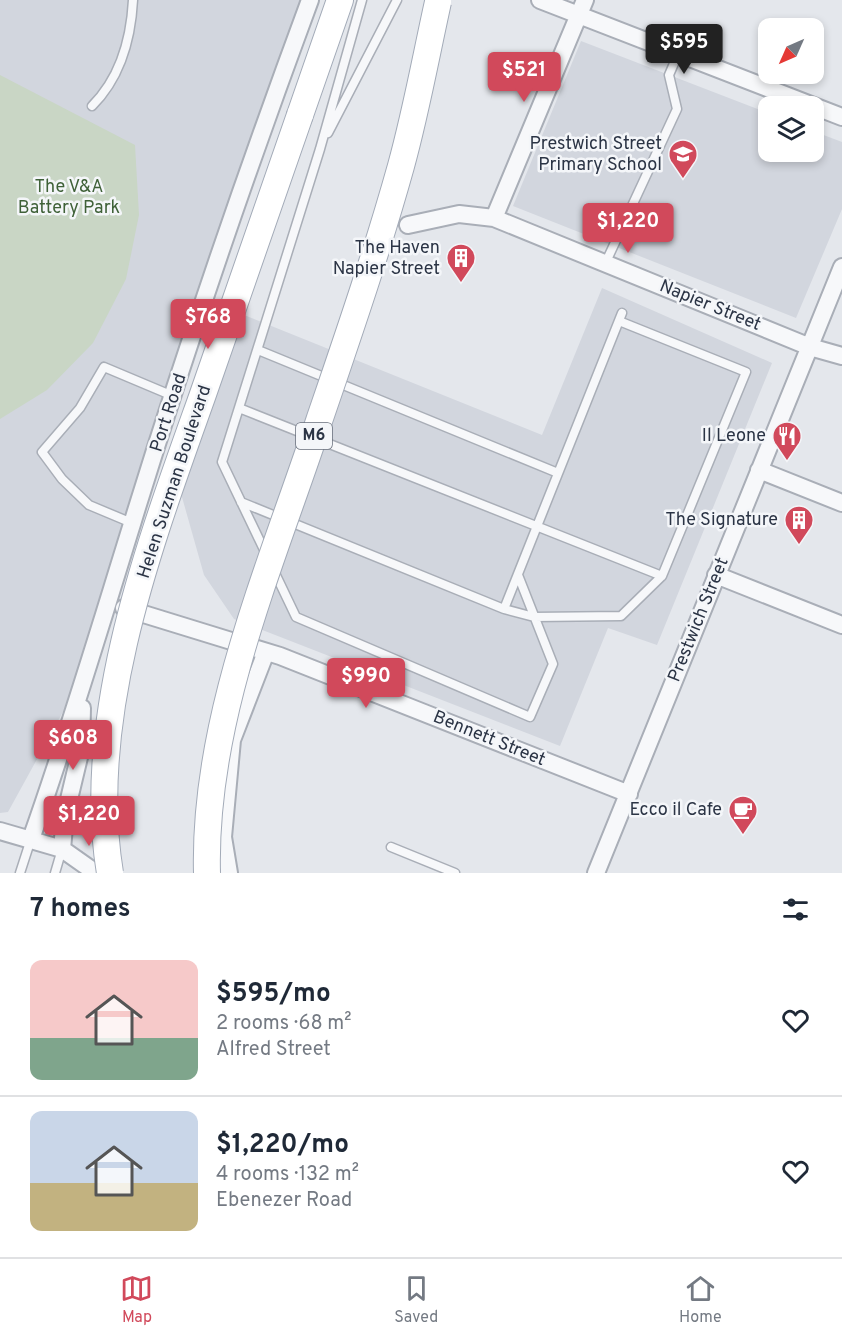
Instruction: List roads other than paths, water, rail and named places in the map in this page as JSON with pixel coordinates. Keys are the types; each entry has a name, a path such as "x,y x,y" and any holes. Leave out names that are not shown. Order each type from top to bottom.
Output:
{"main road":[{"name":"Helen Suzman Boulevard","path":"110,873 103,784 109,716 128,633 163,508 340,0"},
{"name":"M6","path":"207,873 206,835 221,728 238,663 370,269 401,164 438,1"}],"street":[{"name":"Port Road","path":"31,839 82,692 132,523 236,209 310,0"},
{"path":"540,0 582,8 678,54 842,117"},
{"path":"494,218 582,8"},
{"name":"Napier Street","path":"408,225 459,214 494,218 810,346 842,356"},
{"name":"Prestwich Street","path":"596,873 842,267"},
{"path":"759,470 842,503"},
{"path":"716,575 842,625"},
{"name":"Bennett Street","path":"109,603 266,652 629,794"},
{"path":"229,873 223,837 232,740 266,652"},
{"name":"Port Road","path":"62,849 65,816 81,749 82,692"},
{"path":"0,832 62,849 96,873"}],"lane":[{"path":"92,106 110,85 120,62 130,31 133,0"},
{"path":"362,0 320,149 222,462 296,617 530,717 553,664 518,574"},
{"path":"320,149 396,0"},
{"path":"605,264 677,109 669,75 678,54"},
{"path":"241,502 504,609 534,617 621,616 662,576 746,372 620,317 504,609"},
{"path":"258,350 558,473"},
{"path":"132,523 88,505 62,479 42,452 80,408 104,367 174,397"},
{"path":"238,408 662,576"},
{"path":"20,873 31,839"},
{"path":"391,847 454,873"},
{"path":"55,873 62,849"}],"place":[{"name":"Prestwich Street Primary School","path":"683,180"},
{"name":"The Haven Napier Street","path":"461,284"},
{"name":"Il Leone","path":"787,462"},
{"name":"The Signature","path":"799,546"},
{"name":"Ecco il Cafe","path":"743,836"}],"park label":[{"name":"The V&A Battery Park","path":"69,198"}]}
